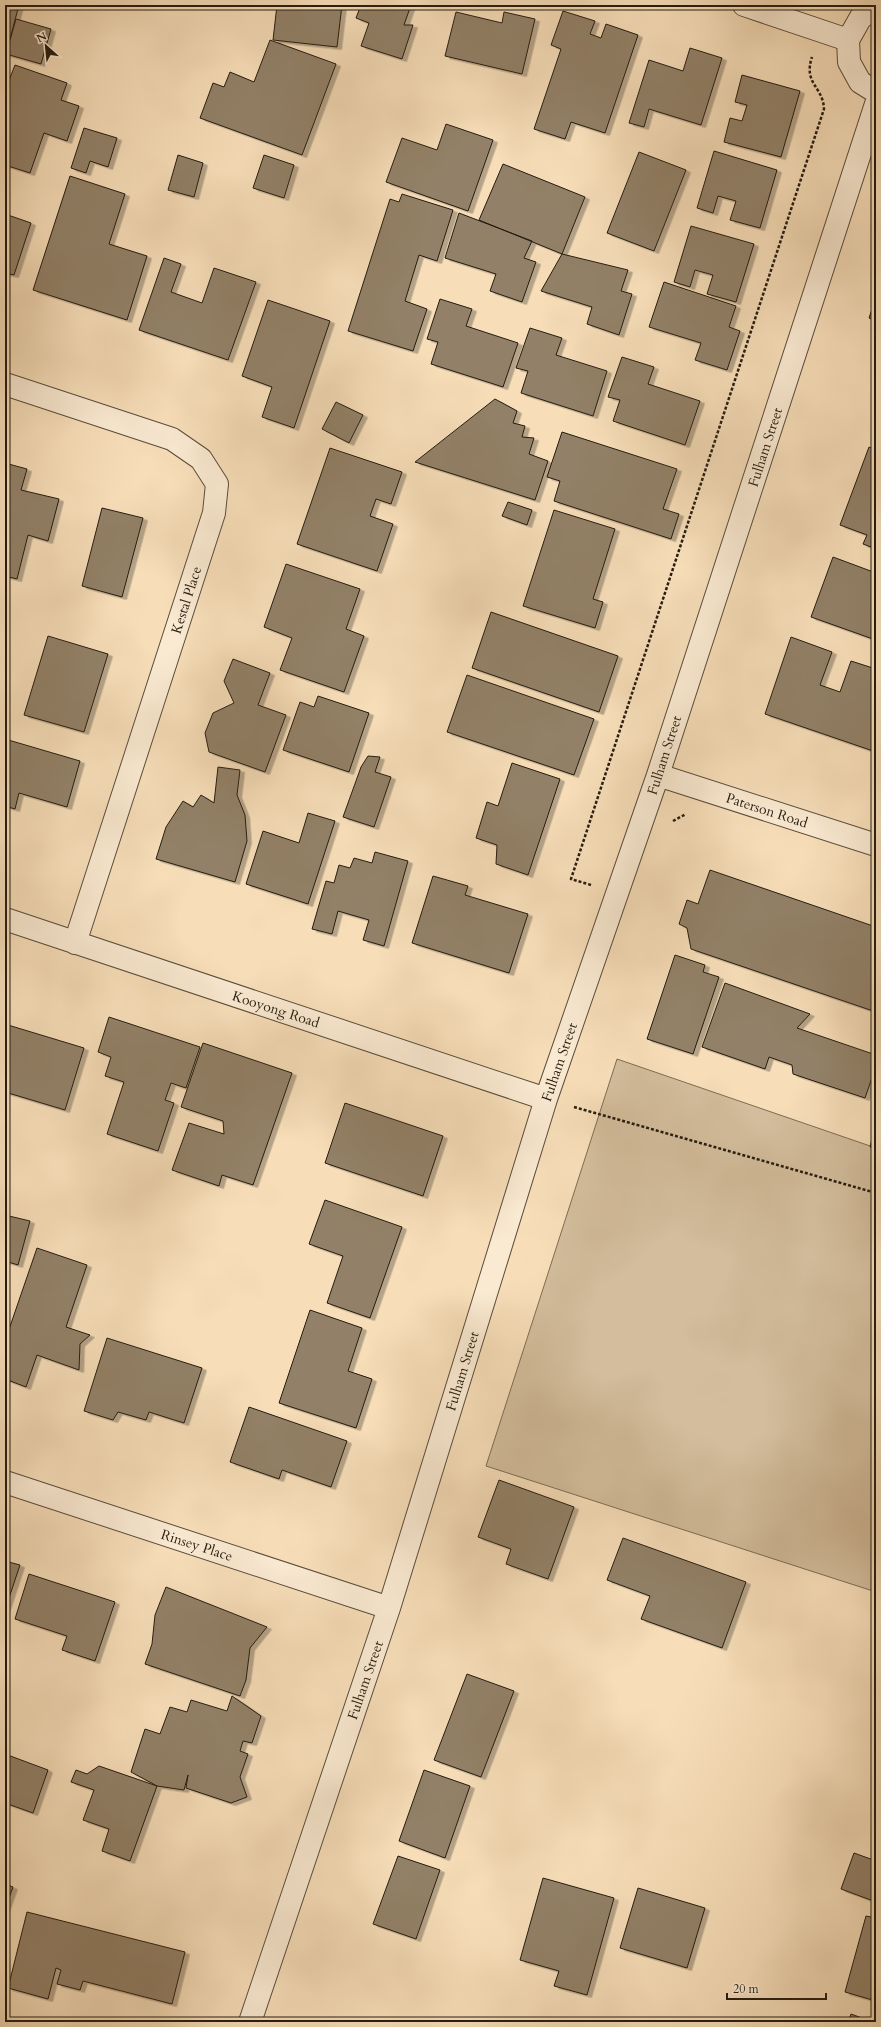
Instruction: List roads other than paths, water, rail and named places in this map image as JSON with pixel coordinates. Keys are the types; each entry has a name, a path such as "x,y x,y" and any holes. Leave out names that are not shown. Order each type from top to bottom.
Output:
{"street":[{"path":"744,5 848,40"},
{"path":"876,10 861,17 848,40 849,62 860,82 876,92"},
{"name":"Fulham Street","path":"250,2022 389,1608 546,1099 658,775 876,104"},
{"name":"Kestal Place","path":"5,384 172,439 201,459 217,484 214,513 75,943"},
{"name":"Paterson Road","path":"658,775 876,845"},
{"name":"Kooyong Road","path":"5,919 546,1099"},
{"name":"Rinsey Place","path":"5,1482 389,1608"}]}
